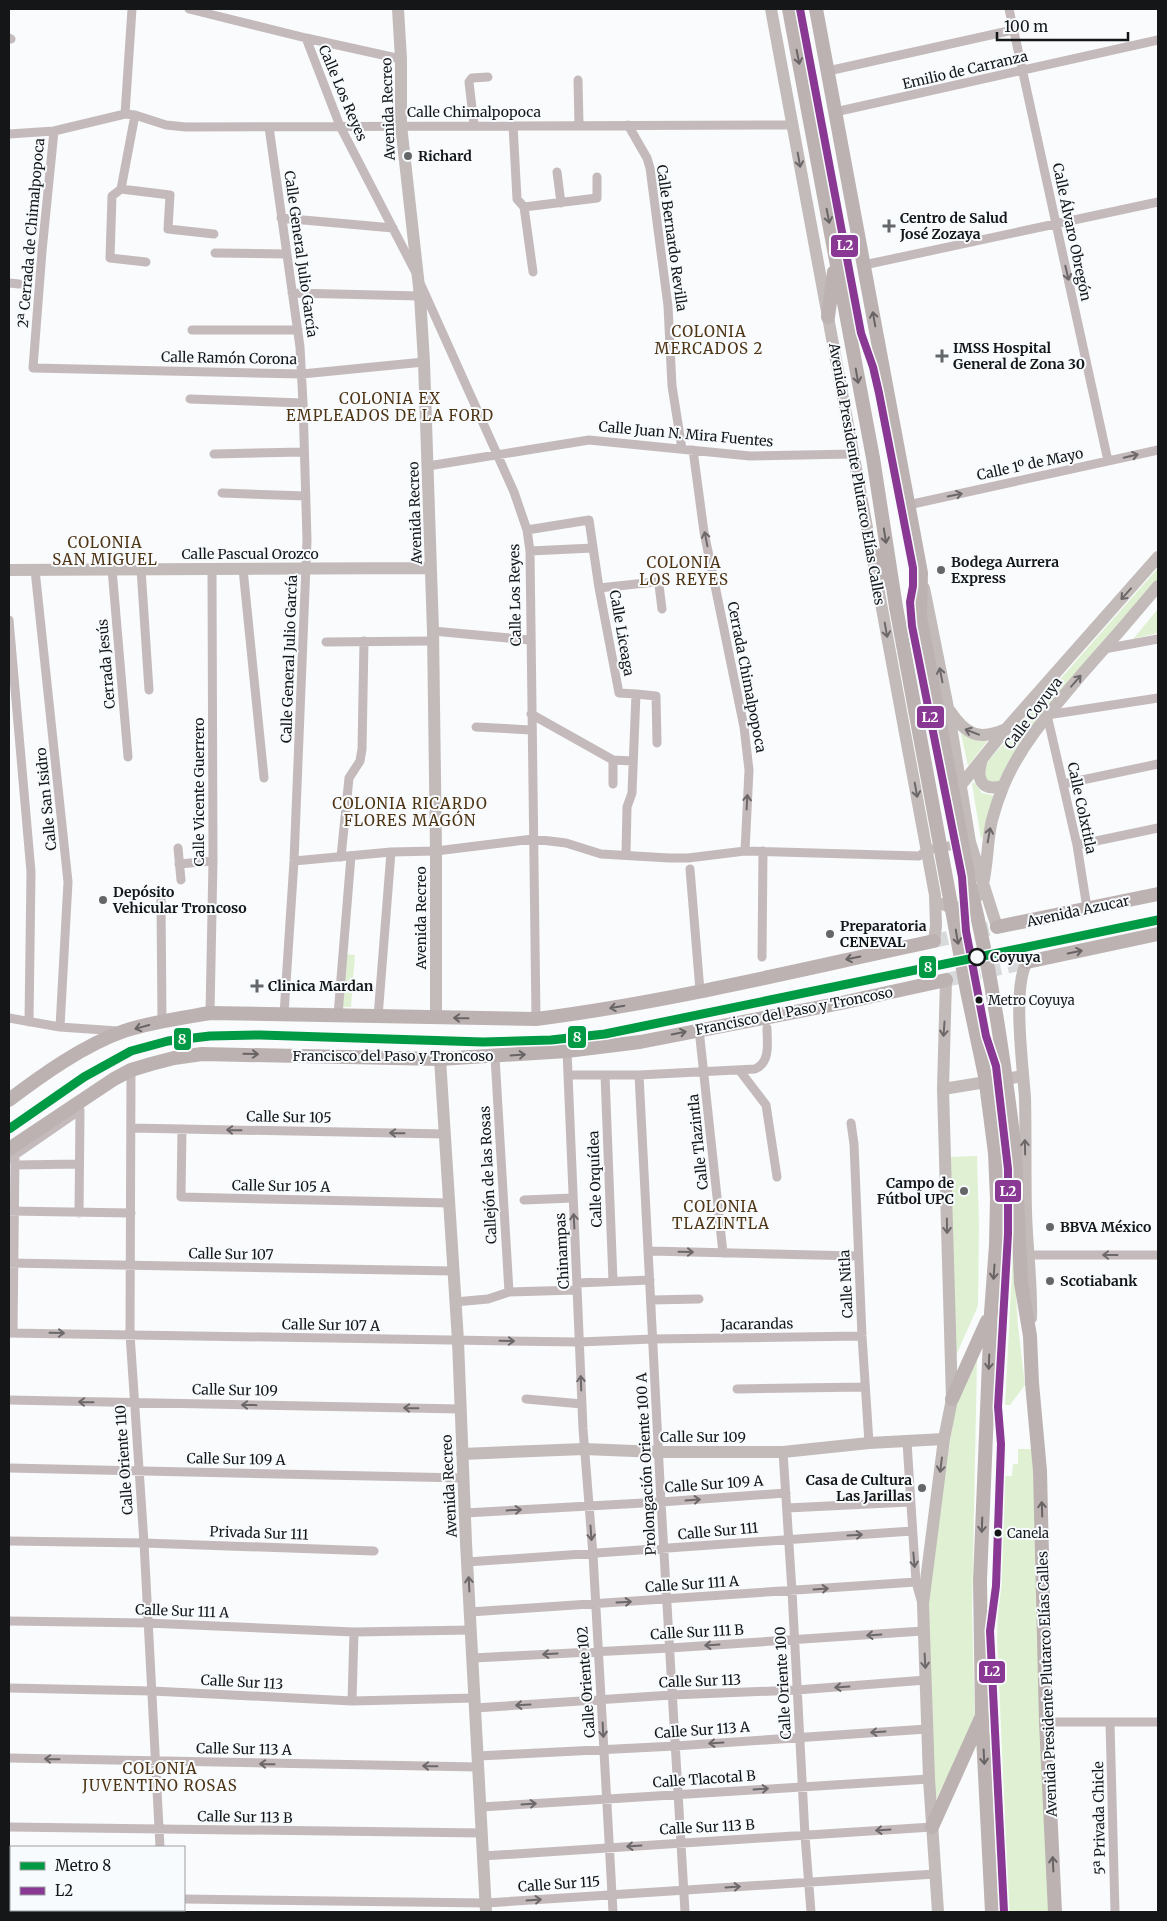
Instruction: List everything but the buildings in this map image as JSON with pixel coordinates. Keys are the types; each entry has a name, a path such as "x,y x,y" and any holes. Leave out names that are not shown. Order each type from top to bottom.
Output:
{"main road":[{"name":"Avenida Presidente Plutarco Elías Calles","path":"789,9 873,458 895,600 967,991 985,1076 995,1154 997,1208 990,1314 980,1580 982,1716 992,1912"},
{"name":"Avenida Presidente Plutarco Elías Calles","path":"816,9 921,573 920,616 968,876 996,1012 1015,1150 1021,1283 1030,1336 1040,1471 1046,1722 1055,1912"},
{"path":"828,317 835,256"},
{"path":"871,548 895,600"},
{"name":"Avenida Azucar","path":"997,927 1158,894"},
{"path":"1027,962 1158,934"},
{"path":"9,1100 44,1074 98,1043 123,1032 162,1021 210,1013 536,1019 579,1014 700,991 934,941"},
{"name":"Francisco del Paso y Troncoso","path":"12,1157 86,1096 132,1070 174,1058 202,1054 440,1059 496,1057 567,1051 640,1042 699,1029 841,1003 946,980"},
{"path":"952,1399 990,1314"},
{"path":"932,1827 982,1716"}],"street":[{"path":"124,114 132,9"},
{"path":"189,9 401,59"},
{"name":"Avenida Recreo","path":"398,9 401,59 401,125 420,296 428,466 433,636 436,1018"},
{"name":"Avenida Presidente Plutarco Elías Calles","path":"771,9 935,895 936,926 934,941"},
{"name":"Calle Álvaro Obregón","path":"1009,9 1108,461"},
{"path":"828,71 1013,30"},
{"name":"Calle Los Reyes","path":"306,38 340,126 418,277 498,455 527,530 530,550 536,1019"},
{"name":"Emilio de Carranza","path":"836,112 1158,40"},
{"path":"474,125 469,82 472,78 488,77"},
{"path":"578,80 578,125"},
{"name":"Calle Chimalpopoca","path":"9,134 54,131 124,114 135,115 166,125 186,127 793,125"},
{"path":"135,115 121,189 112,196 110,258 146,262"},
{"path":"513,125 517,199 524,207 533,272"},
{"name":"Calle Bernardo Revilla","path":"628,125 647,158 650,168 668,306 672,386 682,450"},
{"name":"Calle General Julio García","path":"269,127 298,330 304,403 307,540 294,861 284,1014"},
{"name":"2ª Cerrada de Chimalpopoca","path":"33,368 54,131"},
{"path":"557,172 561,203"},
{"path":"524,207 597,198 597,177"},
{"path":"121,189 170,195 168,229 214,234"},
{"path":"864,265 1158,202"},
{"path":"281,218 393,228"},
{"path":"215,253 286,254"},
{"path":"9,283 19,284"},
{"path":"292,293 420,296"},
{"path":"192,330 298,330"},
{"name":"Calle Ramón Corona","path":"33,368 302,374 424,362"},
{"path":"190,399 304,403"},
{"name":"Calle Juan N. Mira Fuentes","path":"428,466 589,440 682,450 774,456 853,454"},
{"name":"Cerrada Chimalpopoca","path":"693,450 704,532 748,752 749,770 745,851"},
{"name":"Calle 1º de Mayo","path":"908,505 1158,450"},
{"path":"214,454 304,452"},
{"path":"222,493 306,496"},
{"name":"Calle Liceaga","path":"527,530 589,520 599,588 619,693 636,694 632,793 628,807 626,854"},
{"path":"530,550 593,548"},
{"name":"Calle Coyuya","path":"961,785 1006,729 1158,557"},
{"name":"Calle Pascual Orozco","path":"9,570 431,568"},
{"path":"141,569 149,690"},
{"path":"243,569 264,778"},
{"name":"Calle San Isidro","path":"35,570 68,882 60,1027"},
{"name":"Cerrada Jesús","path":"112,570 128,757"},
{"name":"Calle Vicente Guerrero","path":"210,1013 213,862 212,570"},
{"name":"Avenida Presidente Plutarco Elías Calles","path":"921,573 948,708 970,842 997,927"},
{"path":"599,588 655,582 659,585 662,608"},
{"name":"Calle Coyuya","path":"983,884 992,820 1003,786 1016,758 1047,715 1158,586"},
{"path":"9,620 31,872 29,1022"},
{"path":"326,642 433,636 530,640"},
{"path":"1104,649 1158,639"},
{"path":"341,858 349,778 360,761 362,749 364,641"},
{"path":"636,694 656,696 657,743"},
{"path":"1047,715 1158,698"},
{"path":"948,708 961,727 971,733 989,735 1006,729"},
{"path":"531,714 613,760 633,761"},
{"name":"Calle Colxtitla","path":"1047,715 1076,845 1087,908"},
{"path":"476,727 531,730"},
{"path":"982,759 978,771 984,786 995,788 1003,786"},
{"path":"613,760 613,784"},
{"path":"1063,784 1158,764"},
{"path":"1076,845 1158,828"},
{"path":"294,861 391,852 436,851 533,839 566,843 601,854 688,858 745,851 919,856 927,850 970,842"},
{"path":"178,848 181,880"},
{"path":"762,957 763,851"},
{"path":"378,1017 391,852"},
{"path":"338,1016 351,856"},
{"path":"179,864 213,862"},
{"path":"690,869 700,991"},
{"path":"935,895 946,906 961,907 974,900 983,884"},
{"path":"162,899 162,1021"},
{"name":"Avenida Presidente Plutarco Elías Calles","path":"1027,962 1021,977 1020,999 1031,1297 1030,1336"},
{"path":"938,1912 928,1779 922,1604 944,1439 952,1399 944,1089 946,980"},
{"path":"9,1018 60,1027 123,1032"},
{"path":"568,1075 639,1075 755,1070 762,1066 767,1051 767,1028"},
{"name":"Calle Tlazintla","path":"699,1029 723,1253"},
{"name":"Chinampas","path":"567,1051 584,1450"},
{"name":"Callejón de las Rosas","path":"496,1057 509,1292"},
{"name":"Avenida Recreo","path":"440,1059 458,1341 463,1478 486,1908"},
{"name":"Calle Oriente 110","path":"132,1070 130,1334 133,1403 144,1543 160,1846"},
{"path":"740,1071 766,1105 778,1177"},
{"name":"Calle Orquídea","path":"605,1075 613,1281"},
{"name":"Prolongación Oriente 100 A","path":"639,1075 685,1912"},
{"path":"944,1089 1023,1076"},
{"path":"46,1128 80,1110 79,1213"},
{"name":"Calle Nitla","path":"851,1123 854,1144 862,1336 869,1443"},
{"name":"Calle Sur 105","path":"131,1128 446,1134"},
{"name":"Calle Sur 105 A","path":"182,1129 180,1197 450,1203"},
{"path":"11,1333 12,1157 79,1164"},
{"path":"524,1200 573,1198"},
{"path":"12,1211 131,1213"},
{"path":"648,1251 858,1256"},
{"path":"1028,1255 1158,1255"},
{"name":"Calle Sur 107","path":"12,1263 453,1271"},
{"path":"455,1302 488,1299 509,1292 613,1281 650,1280"},
{"path":"651,1300 699,1299"},
{"name":"Calle Sur 107 A","path":"11,1333 458,1341 579,1342 653,1339"},
{"name":"Jacarandas","path":"653,1339 862,1336"},
{"path":"737,1389 865,1387"},
{"path":"526,1399 582,1404"},
{"name":"Calle Sur 109","path":"9,1400 460,1409"},
{"name":"Calle Sur 109","path":"462,1454 584,1450 783,1452 869,1443 944,1439"},
{"path":"906,1442 916,1582 922,1604"},
{"name":"Calle Oriente 102","path":"584,1450 613,1912"},
{"name":"Calle Oriente 100","path":"783,1452 788,1508 805,1836 812,1912"},
{"name":"Calle Sur 109 A","path":"9,1468 463,1478"},
{"name":"Calle Sur 109 A","path":"465,1513 786,1493"},
{"path":"788,1508 910,1502"},
{"name":"Calle Sur 111","path":"468,1562 664,1550 912,1531"},
{"path":"9,1541 144,1543"},
{"name":"Privada Sur 111","path":"144,1543 374,1551"},
{"name":"Calle Sur 111 A","path":"470,1612 916,1582"},
{"name":"Calle Sur 111 A","path":"9,1621 147,1623 354,1632 471,1630"},
{"name":"Calle Sur 111 B","path":"472,1658 670,1648 923,1631"},
{"path":"352,1701 354,1632"},
{"name":"Calle Sur 113","path":"9,1688 352,1701 475,1703 601,1700 797,1690 926,1680"},
{"path":"1046,1722 1158,1722"},
{"name":"5ª Privada Chicle","path":"1110,1723 1115,1912"},
{"name":"Calle Sur 113 A","path":"9,1758 156,1762 478,1762 604,1749 927,1729"},
{"name":"Calle Tlacotal B","path":"480,1807 928,1779"},
{"name":"Calle Sur 113 B","path":"9,1827 482,1833"},
{"name":"Calle Sur 113 B","path":"483,1856 932,1827"},
{"name":"Calle Sur 115","path":"185,1899 486,1908 612,1894 935,1874"}],"green space":[{"path":"1158,568 1158,584 1001,779 997,783 986,783 985,767 988,761"},
{"path":"1158,609 1158,633 1133,639"},
{"path":"960,729 988,740 968,766"},
{"path":"974,782 982,793 996,796 981,839 972,784"},
{"path":"344,954 355,955 351,1007 341,1007"},
{"path":"977,1156 979,1226 978,1306 953,1362 949,1157"},
{"path":"1013,1252 1018,1326 1025,1385 1010,1405 1005,1405"},
{"path":"977,1360 972,1611 975,1722 932,1807 926,1603 955,1408"},
{"path":"1018,1449 1033,1449 1050,1912 1009,1912 997,1637 1003,1476 1012,1476 1013,1464 1018,1464"}],"tunnel":[{"path":"934,941 997,927"},
{"path":"946,980 1027,962"}],"metro line":[{"name":"8","path":"9,1129 84,1077 131,1051 168,1041 210,1036 260,1035 483,1042 551,1040 605,1034 1158,920"}],"transit line":[{"name":"L2","path":"800,9 861,333 873,367 879,393 913,568 913,586 910,602 912,626 962,877 966,931 986,1036 996,1066 1008,1169 1008,1234 998,1407 1001,1444 996,1586 990,1631 1004,1912"}],"place":[{"name":"Richard","path":"408,156"},
{"name":"Centro de Salud José Zozaya","path":"889,226"},
{"name":"IMSS Hospital General de Zona 30","path":"942,356"},
{"name":"Bodega Aurrera Express","path":"941,570"},
{"name":"Depósito Vehicular Troncoso","path":"103,900"},
{"name":"Preparatoria CENEVAL","path":"830,934"},
{"name":"Coyuya","path":"977,957"},
{"name":"Clinica Mardan","path":"257,986"},
{"name":"Metro Coyuya","path":"979,1000"},
{"name":"Campo de Fútbol UPC","path":"964,1191"},
{"name":"BBVA México","path":"1050,1227"},
{"name":"Scotiabank","path":"1050,1281"},
{"name":"Casa de Cultura Las Jarillas","path":"922,1488"},
{"name":"Canela","path":"998,1533"}],"district":[{"name":"COLONIA MERCADOS 2","path":"709,340"},
{"name":"COLONIA EX EMPLEADOS DE LA FORD","path":"390,408"},
{"name":"COLONIA SAN MIGUEL","path":"105,552"},
{"name":"COLONIA LOS REYES","path":"684,572"},
{"name":"COLONIA RICARDO FLORES MAGÓN","path":"410,812"},
{"name":"COLONIA TLAZINTLA","path":"721,1216"},
{"name":"COLONIA JUVENTINO ROSAS","path":"160,1778"}]}
